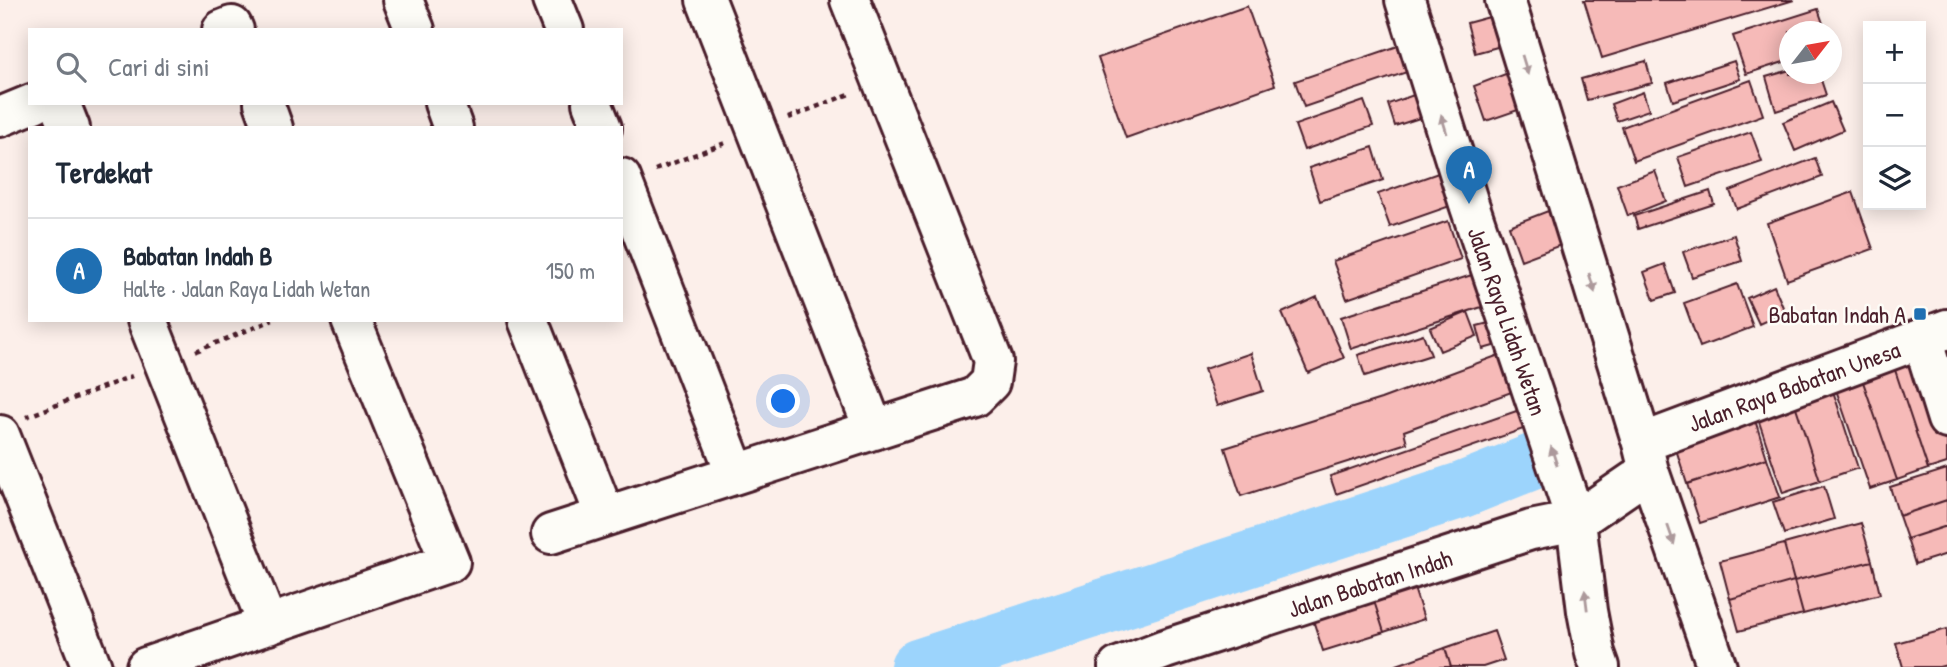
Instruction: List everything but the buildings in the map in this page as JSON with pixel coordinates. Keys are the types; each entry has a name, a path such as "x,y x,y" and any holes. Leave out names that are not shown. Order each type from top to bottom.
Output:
{"street":[{"path":"403,0 414,28"},
{"path":"552,0 563,28"},
{"path":"706,0 874,430"},
{"path":"551,534 975,397 990,382 993,361 850,0"},
{"name":"Jalan Raya Lidah Wetan","path":"1405,0 1469,204 1576,520 1587,611 1600,667"},
{"path":"1505,0 1645,457 1717,667"},
{"path":"0,117 29,105"},
{"path":"61,105 69,126"},
{"path":"265,105 273,126"},
{"path":"445,105 452,126"},
{"path":"593,105 601,126"},
{"path":"623,183 736,474"},
{"path":"148,322 268,625"},
{"path":"146,667 450,562 352,322"},
{"path":"529,322 605,516"},
{"path":"1934,334 1947,419"},
{"name":"Jalan Raya Babatan Unesa","path":"1576,520 1645,457 1934,334"},
{"path":"0,435 92,667"},
{"name":"Jalan Babatan Indah","path":"1118,667 1169,658 1531,530 1576,520"}],"waterway":[{"path":"918,667 1462,490 1537,460"}],"place":[{"name":"Babatan Indah B","path":"1469,204"},
{"name":"Babatan Indah A","path":"1920,314"}]}
